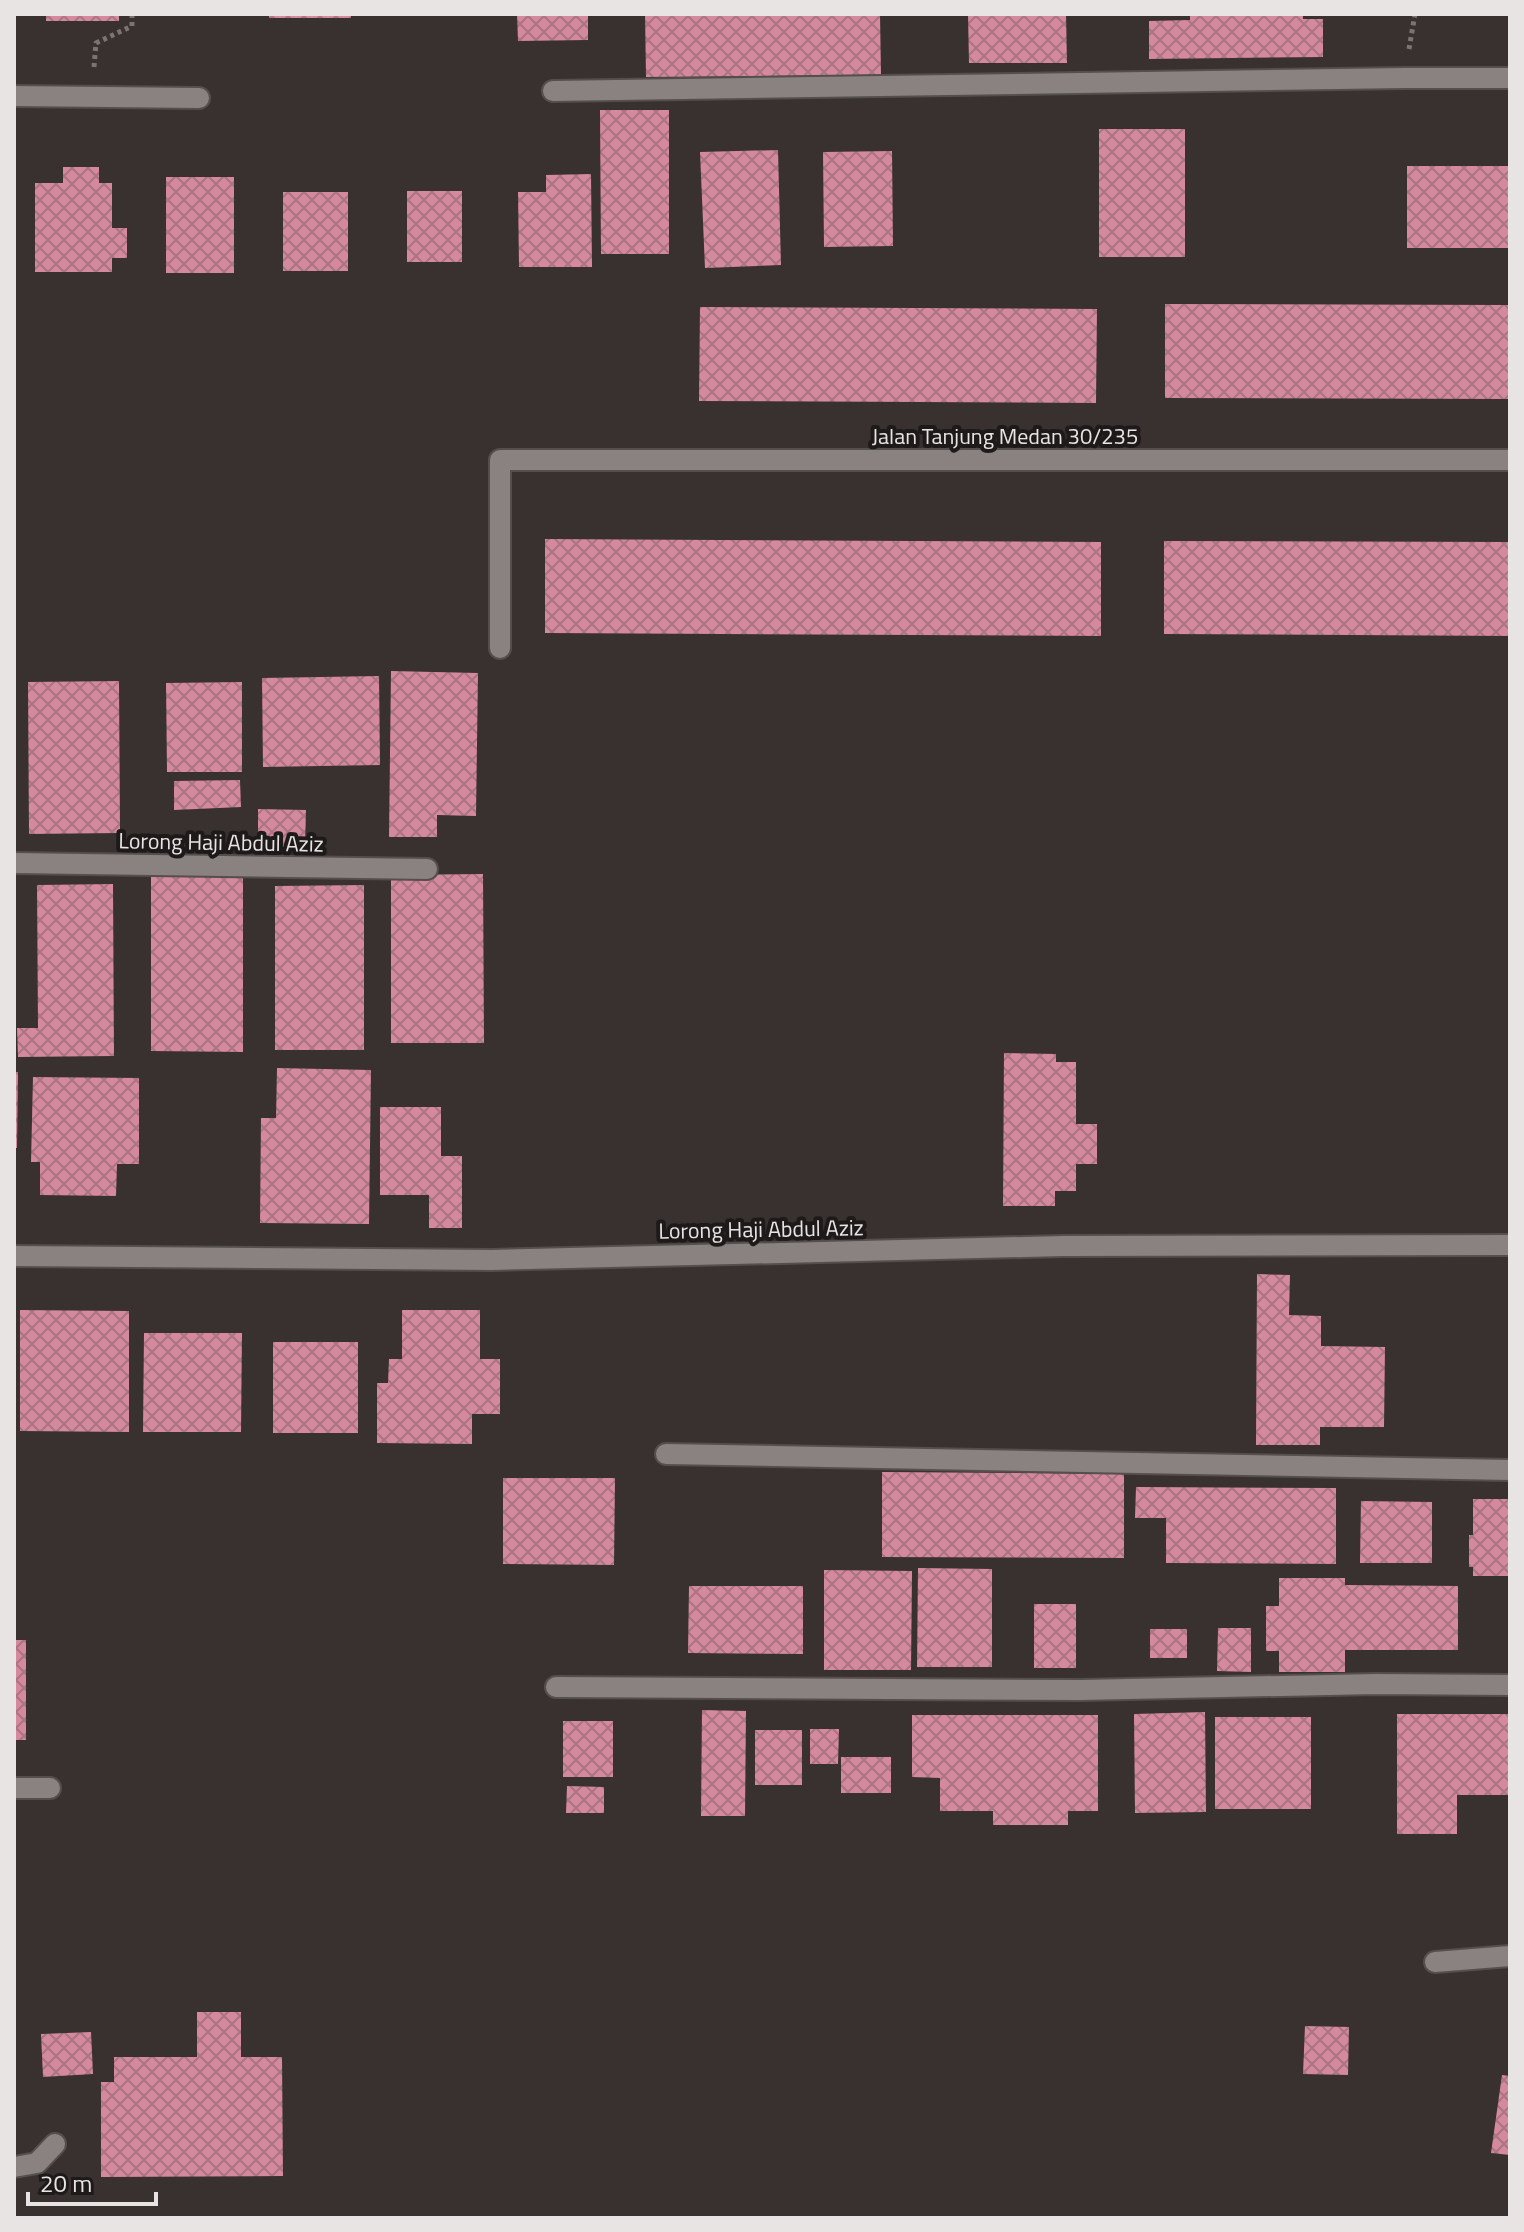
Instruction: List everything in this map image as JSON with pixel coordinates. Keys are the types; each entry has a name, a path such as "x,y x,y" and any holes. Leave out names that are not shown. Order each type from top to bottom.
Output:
{"street":[{"path":"553,91 1510,78"},
{"path":"14,96 199,98"},
{"name":"Jalan Tanjung Medan 30/235","path":"500,648 500,460 1510,460"},
{"name":"Lorong Haji Abdul Aziz","path":"14,863 427,869"},
{"name":"Lorong Haji Abdul Aziz","path":"14,1256 492,1260 1063,1246 1510,1245"},
{"path":"666,1454 1510,1470"},
{"path":"556,1687 1080,1690 1376,1684 1510,1685"},
{"path":"14,1788 50,1788"},
{"path":"1435,1962 1510,1956"},
{"path":"14,2167 37,2163 55,2144"}],"path":[{"path":"93,96 96,43 132,26 132,14"}],"building":[{"path":"46,14 119,14 119,21 46,21"},
{"path":"269,14 351,14 351,18 269,18"},
{"path":"517,14 588,14 588,40 518,41"},
{"path":"645,14 880,14 881,75 646,77"},
{"path":"968,14 1066,14 1067,63 969,63"},
{"path":"1190,14 1303,14 1303,19 1323,19 1323,57 1149,59 1149,21 1190,20"},
{"path":"600,110 669,110 669,254 601,254"},
{"path":"1099,129 1185,129 1185,257 1099,257"},
{"path":"778,150 781,265 705,268 700,152"},
{"path":"892,151 893,246 824,247 823,152"},
{"path":"1407,166 1510,166 1510,248 1407,248"},
{"path":"63,167 99,167 99,183 112,183 112,228 127,228 127,258 112,258 112,272 35,272 35,183 63,183"},
{"path":"591,174 592,267 519,267 518,192 546,192 546,175"},
{"path":"166,177 234,177 234,273 166,273"},
{"path":"407,191 462,191 462,262 407,262"},
{"path":"283,192 348,192 348,271 283,271"},
{"path":"1165,304 1510,305 1510,399 1165,398"},
{"path":"700,307 1097,309 1096,403 699,401"},
{"path":"545,539 1101,542 1101,636 545,633"},
{"path":"1164,541 1510,542 1510,636 1164,634"},
{"path":"391,671 478,673 476,816 437,815 437,837 389,837"},
{"path":"379,676 380,765 263,767 262,678"},
{"path":"119,681 120,833 29,834 28,682"},
{"path":"242,682 242,772 167,772 166,683"},
{"path":"240,780 241,807 174,810 174,781"},
{"path":"258,809 306,810 305,847 258,847"},
{"path":"483,874 484,1043 391,1043 391,875"},
{"path":"151,875 243,876 243,1052 151,1051"},
{"path":"113,884 114,1056 18,1057 17,1028 38,1028 37,885"},
{"path":"364,885 364,1050 275,1050 275,886"},
{"path":"1004,1053 1056,1054 1056,1062 1076,1062 1076,1124 1097,1124 1097,1164 1076,1164 1076,1191 1055,1191 1055,1206 1003,1206"},
{"path":"277,1068 371,1070 369,1224 260,1223 261,1118 276,1118"},
{"path":"14,1072 18,1072 17,1148 14,1148"},
{"path":"33,1077 139,1078 139,1164 117,1164 116,1196 40,1195 40,1162 31,1162"},
{"path":"380,1107 441,1107 441,1156 462,1156 462,1228 429,1228 429,1195 380,1195"},
{"path":"1257,1274 1290,1275 1289,1315 1321,1316 1321,1346 1385,1347 1384,1427 1320,1427 1320,1445 1256,1445"},
{"path":"20,1310 129,1311 129,1432 20,1431"},
{"path":"402,1310 480,1310 480,1359 500,1359 500,1414 472,1414 472,1444 377,1443 377,1383 388,1383 389,1359 402,1359"},
{"path":"144,1333 242,1333 241,1432 143,1432"},
{"path":"273,1342 358,1342 358,1433 273,1433"},
{"path":"882,1472 1124,1474 1124,1558 882,1557"},
{"path":"503,1478 615,1478 614,1565 503,1564"},
{"path":"1136,1487 1336,1488 1336,1564 1166,1563 1166,1518 1135,1518"},
{"path":"1473,1499 1509,1499 1509,1576 1473,1576 1473,1567 1469,1567 1469,1535 1473,1535"},
{"path":"1361,1501 1432,1502 1432,1563 1360,1563"},
{"path":"918,1568 992,1569 992,1667 917,1667"},
{"path":"824,1570 912,1571 911,1670 824,1670"},
{"path":"1279,1578 1345,1578 1345,1585 1458,1586 1458,1650 1345,1650 1345,1672 1279,1672 1279,1651 1266,1651 1266,1606 1279,1606"},
{"path":"689,1586 803,1586 803,1654 688,1653"},
{"path":"1034,1604 1076,1604 1076,1668 1034,1668"},
{"path":"1218,1628 1251,1628 1251,1672 1217,1671"},
{"path":"1150,1629 1187,1629 1187,1658 1150,1658"},
{"path":"14,1640 26,1640 26,1740 14,1740"},
{"path":"702,1710 746,1711 745,1816 701,1816"},
{"path":"1205,1712 1206,1812 1135,1813 1134,1714"},
{"path":"1397,1714 1510,1714 1510,1795 1457,1795 1457,1834 1397,1834"},
{"path":"912,1715 1098,1715 1098,1811 1068,1811 1068,1825 993,1825 993,1811 940,1811 940,1778 912,1777"},
{"path":"1215,1717 1311,1717 1311,1809 1215,1809"},
{"path":"563,1721 613,1721 613,1777 563,1777"},
{"path":"810,1729 839,1729 838,1764 810,1764"},
{"path":"755,1730 802,1730 802,1785 755,1785"},
{"path":"841,1757 891,1757 891,1793 841,1793"},
{"path":"567,1786 604,1787 604,1813 566,1813"},
{"path":"197,2012 241,2012 241,2057 282,2057 283,2176 101,2177 101,2082 114,2082 114,2057 197,2057"},
{"path":"1305,2026 1349,2027 1348,2075 1303,2074"},
{"path":"91,2032 93,2074 43,2077 41,2034"},
{"path":"1502,2075 1510,2076 1510,2155 1491,2153"}]}
